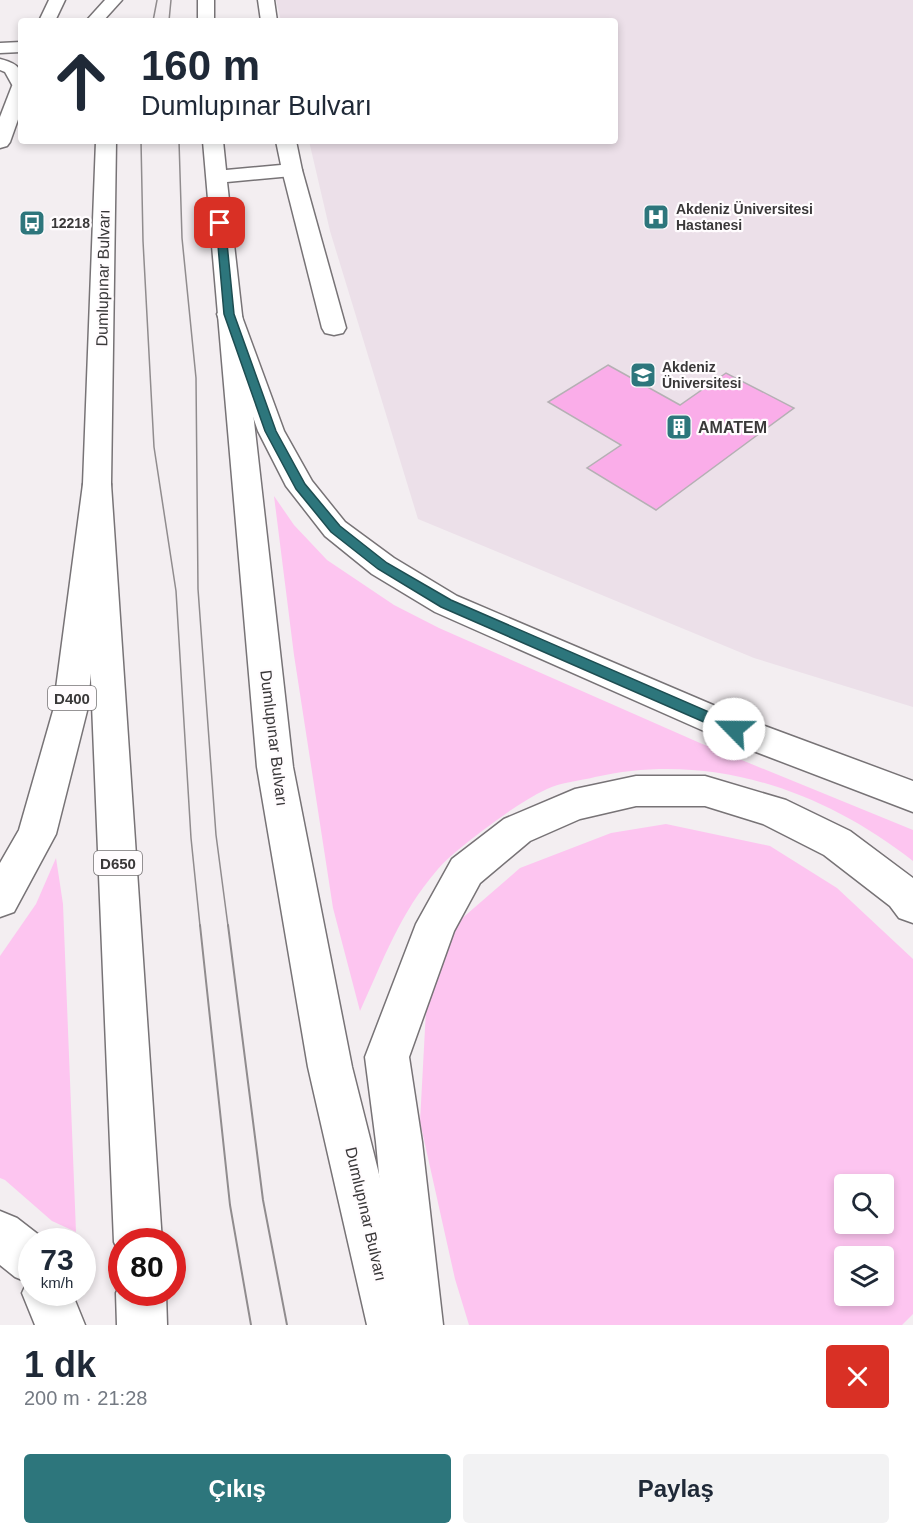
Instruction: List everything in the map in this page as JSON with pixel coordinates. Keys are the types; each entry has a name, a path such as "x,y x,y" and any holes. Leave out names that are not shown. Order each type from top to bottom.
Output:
{"main road":[{"path":"48,18 57,0"},
{"path":"97,18 116,0"},
{"path":"115,18 116,0"},
{"path":"206,0 206,18"},
{"path":"267,0 269,18"},
{"path":"0,56 18,43"},
{"path":"0,56 18,48"},
{"path":"0,56 18,61"},
{"path":"0,56 12,69 18,80"},
{"path":"0,142 18,94"},
{"name":"Dumlupınar Bulvarı","path":"105,144 104,320 97,484 137,1228"},
{"name":"Dumlupınar Bulvarı","path":"213,144 275,767 330,1066 392,1325"},
{"path":"287,144 334,328"},
{"path":"216,177 292,170"},
{"path":"229,314 271,431 300,486 335,529 383,566 446,604 702,715 913,797"},
{"name":"D400","path":"0,899 38,834 70,711 97,484"},
{"path":"418,1325 399,1142 387,1057 436,924 466,871 517,830 575,805 636,791 705,791 773,811 837,843 904,894 913,905"},
{"path":"0,1235 18,1249"},
{"path":"52,1306 60,1325"},
{"path":"141,1306 142,1325"}],"shaded area":[{"name":"Akdeniz Üniversitesi","path":"276,0 913,0 913,707 754,658 418,519 330,231 310,144 618,144 618,18 280,18"},
{"path":"274,496 294,525 327,560 394,605 439,628 700,743 913,830 913,861 878,836 841,814 803,796 722,773 680,769 638,770 558,785 538,793 506,814 459,849 438,869 424,886 403,920 360,1011 333,908 294,655"},
{"path":"666,824 770,846 837,888 913,959 913,1314 902,1325 469,1325 455,1279 420,1122 426,1010 452,927 520,868 611,833"},
{"path":"56,858 63,904 76,1228 67,1228 52,1221 0,1178 0,956 36,904"}],"building":[{"name":"AMATEM","path":"608,365 680,405 726,373 794,408 656,510 587,468 621,445 548,402"}],"tram line":[{"path":"154,18 157,0"},
{"path":"169,18 171,0"},
{"path":"141,144 143,241 154,447 176,591 191,838 200,926"},
{"path":"179,144 182,238 196,378 198,589 216,835 228,926"},
{"path":"200,925 230,1205 251,1325"},
{"path":"228,925 263,1200 287,1325"}],"place":[{"name":"Akdeniz Üniversitesi Hastanesi","path":"656,217"},
{"name":"12218","path":"32,223"},
{"name":"Akdeniz Üniversitesi","path":"643,375"},
{"name":"AMATEM","path":"679,427"}],"route":[{"path":"220,223 229,314 271,431 300,486 335,529 383,566 446,604 734,729"}]}
